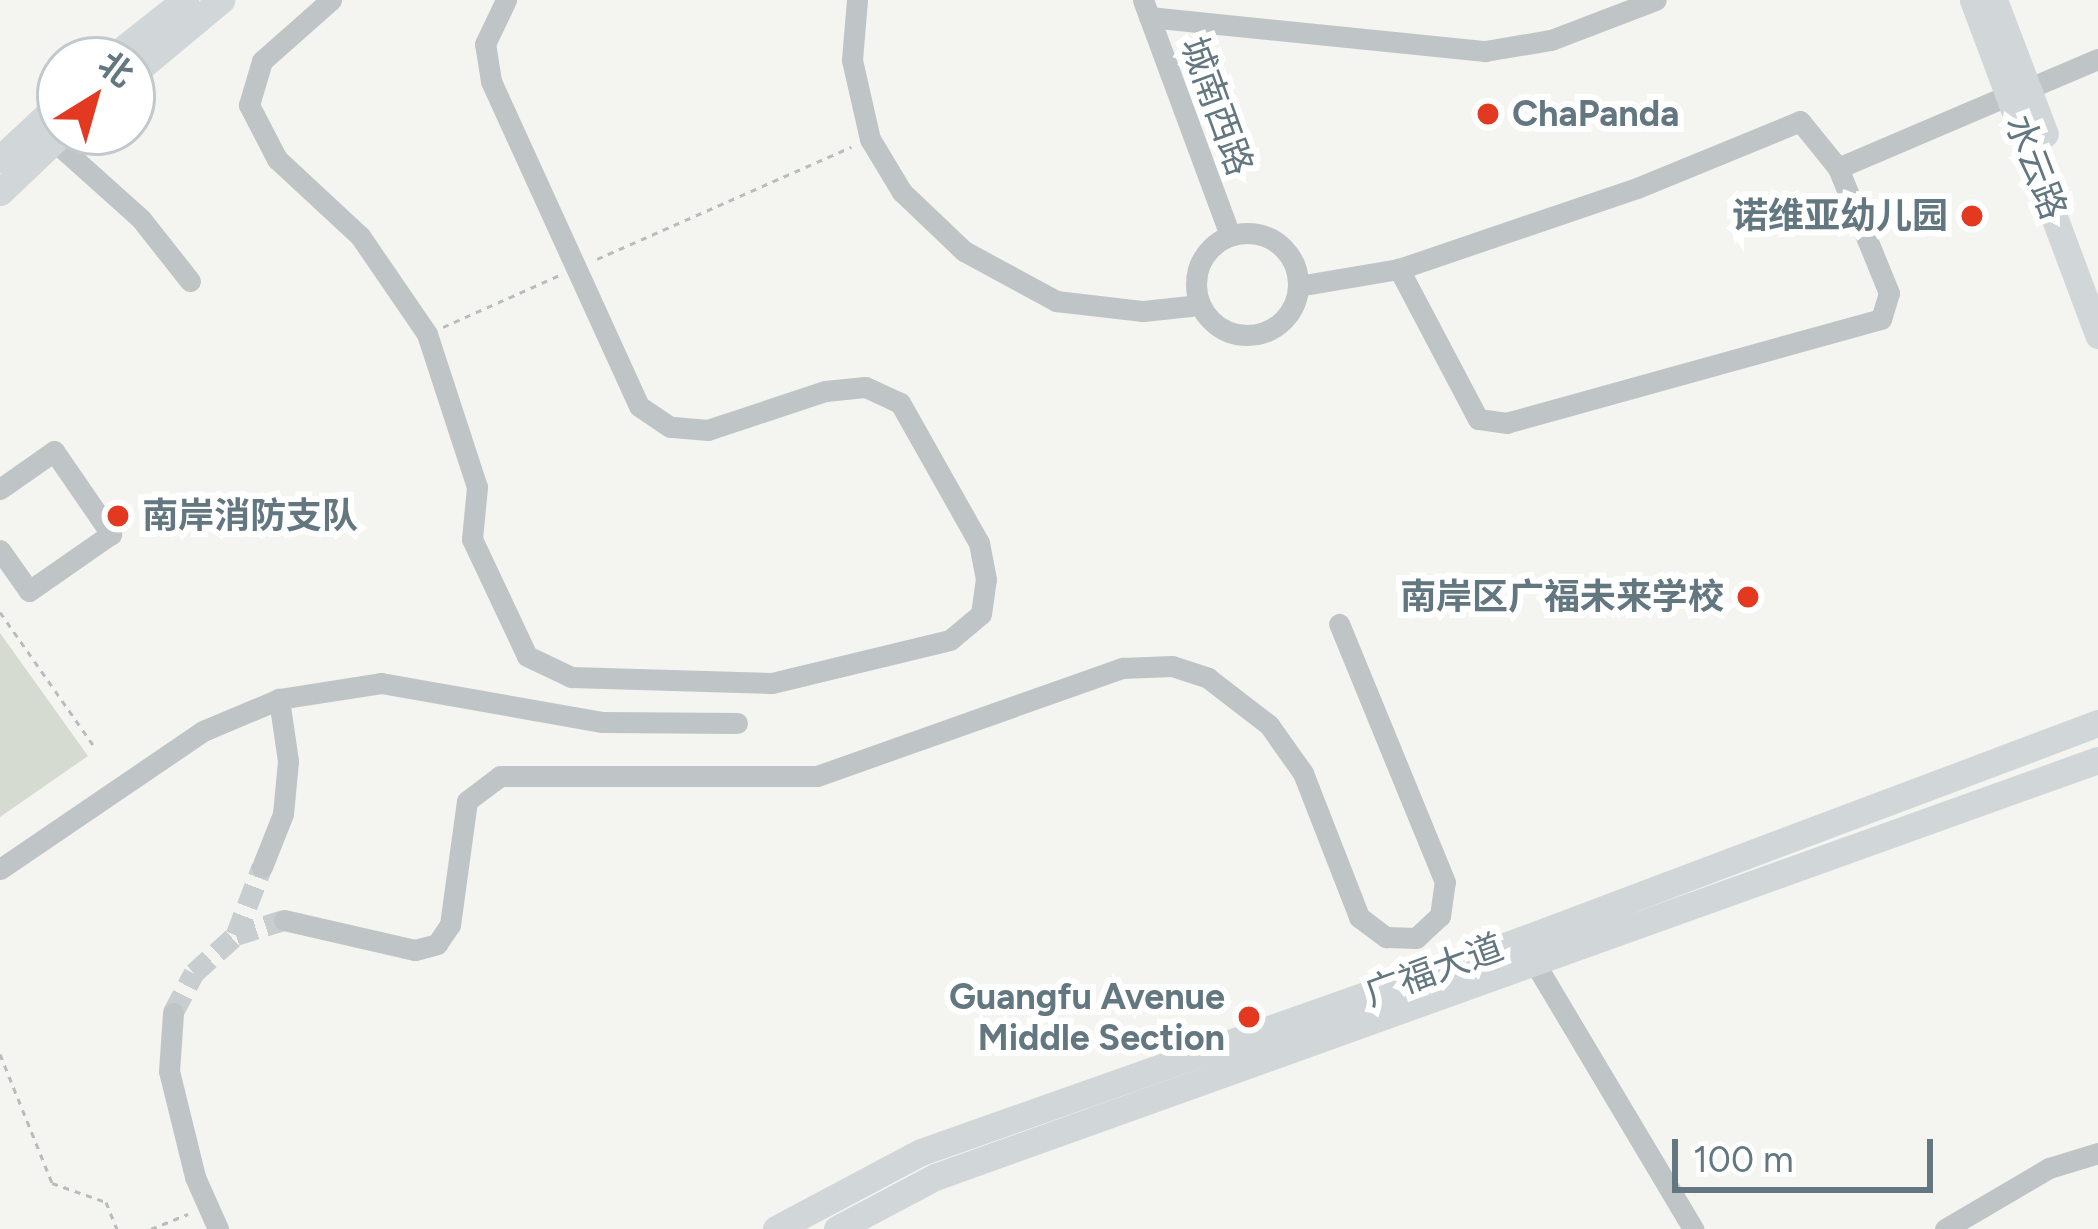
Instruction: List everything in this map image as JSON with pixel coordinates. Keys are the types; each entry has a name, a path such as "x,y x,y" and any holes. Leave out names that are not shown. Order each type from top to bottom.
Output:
{"main road":[{"path":"139,36 185,0"},
{"path":"156,54 220,0"},
{"name":"水云路","path":"1973,0 2098,279"},
{"name":"水云路","path":"1994,0 2018,92 2098,334"},
{"path":"0,159 36,125"},
{"path":"0,192 37,156"},
{"name":"广福大道","path":"780,1228 921,1152 1521,940 2098,723"},
{"name":"广福大道","path":"838,1229 935,1178 2098,760"}],"street":[{"path":"331,0 262,61 249,105 277,159 360,236 427,334 477,487 472,539 527,656 571,677 772,682 950,640 981,614 986,579 979,543 900,403 865,387 845,389 708,430 670,427 639,406 491,80 485,44 506,0"},
{"path":"856,0 852,60 870,140 902,192 964,251 1056,301 1143,311 1200,305"},
{"path":"1145,8 1485,50 1551,40 1656,0"},
{"name":"城南西路","path":"1145,8 1230,235"},
{"path":"1838,168 2098,59"},
{"path":"1298,286 1399,269 1637,188 1800,121 1838,168 1889,293 1881,319 1507,423 1478,419 1399,269"},
{"path":"78,156 141,219 190,281"},
{"path":"1230,235 1277,242 1298,286 1287,316 1258,334 1224,330 1200,305 1197,271 1230,235"},
{"path":"0,488 54,451 111,534 29,591 0,550"},
{"path":"284,920 416,950 436,944 450,925 467,801 500,776 818,776 1122,668 1172,666 1208,678 1269,725 1303,772 1359,916 1386,938 1416,938 1440,916 1445,882 1339,624"},
{"path":"0,869 203,731 279,699 381,683 603,722 737,723"},
{"path":"262,867 283,814 288,761 279,699"},
{"path":"1521,940 1693,1229"},
{"path":"173,1013 169,1071 195,1177 218,1229"},
{"path":"1945,1229 2049,1168 2098,1153"}],"path":[{"path":"427,334 870,140"},
{"path":"0,613 93,745"},
{"path":"0,1054 52,1183 106,1202 117,1229"},
{"path":"151,1229 188,1214"}],"shaded area":[{"path":"0,633 88,756 0,817"}],"tunnel":[{"path":"236,935 262,867"},
{"path":"173,1013 194,973 236,935 284,920"}],"place":[{"name":"ChaPanda","path":"1488,114"},
{"name":"诺维亚幼儿园","path":"1972,216"},
{"name":"南岸消防支队","path":"118,516"},
{"name":"南岸区广福未来学校","path":"1748,597"},
{"name":"Guangfu Avenue Middle Section","path":"1249,1017"}]}
